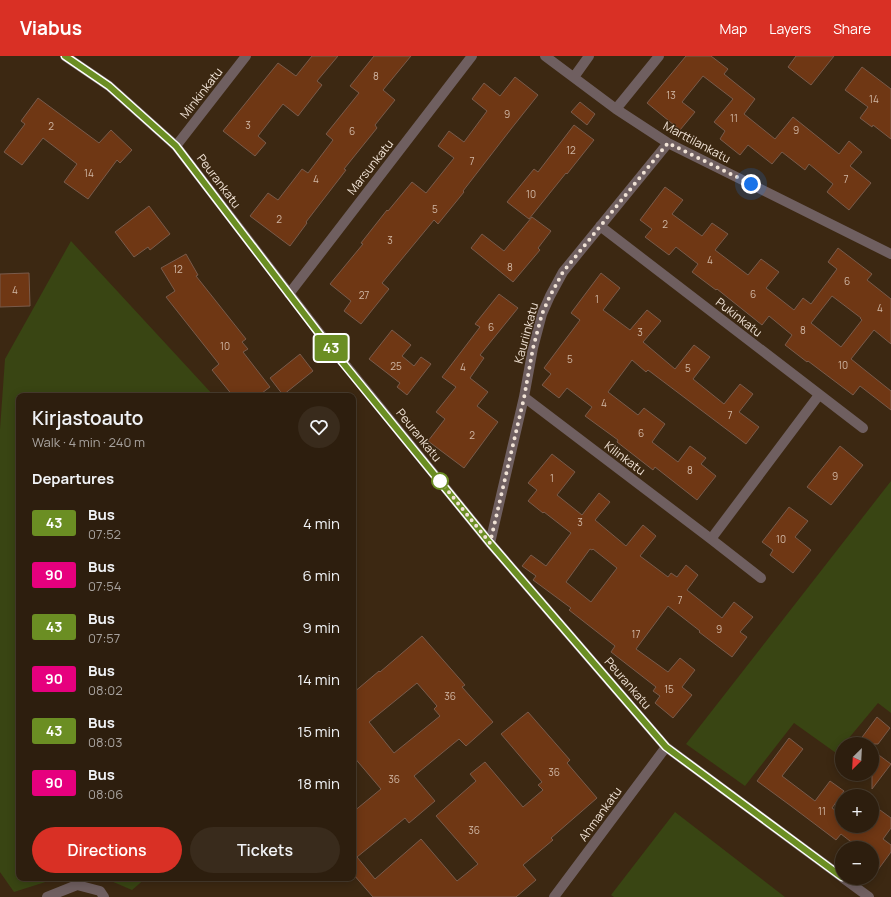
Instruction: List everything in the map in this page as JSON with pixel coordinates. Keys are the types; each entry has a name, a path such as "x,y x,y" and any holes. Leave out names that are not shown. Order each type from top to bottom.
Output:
{"street":[{"name":"Peurankatu","path":"65,56 109,86 176,146 321,336 490,543 666,747 835,872"},
{"name":"Minkinkatu","path":"176,146 246,56"},
{"name":"Marsunkatu","path":"289,294 472,56"},
{"name":"Marttilankatu","path":"545,56 616,109 668,143 891,254"},
{"path":"574,77 589,56"},
{"path":"616,109 659,56"},
{"name":"Kauriinkatu","path":"490,543 524,398 533,348 542,314 563,272 668,143"},
{"name":"Pukinkatu","path":"600,226 863,428"},
{"path":"711,539 819,395"},
{"name":"Kilinkatu","path":"524,398 761,578"},
{"name":"Ahmankatu","path":"554,897 666,747"},
{"path":"47,897 77,885 100,891 104,897"},
{"name":"Peurankatu","path":"853,885 869,897"}],"green space":[{"path":"71,241 211,393 16,393 16,881 49,881 14,892 0,872 0,429 5,359"},
{"path":"891,481 891,713 878,703 850,737 835,737 835,752 794,723 745,786 686,744"},
{"path":"675,812 785,897 614,897 611,895"},
{"path":"111,881 142,881 132,890"}],"building":[{"path":"312,56 338,56 317,81 322,85 298,116 283,104 258,136 266,143 255,156 223,131 278,63 296,76"},
{"path":"374,56 411,56 383,90 395,100 375,125 377,128 344,169 346,170 306,222 307,223 290,246 250,216 268,193 278,200 302,169 308,173 333,140 326,134 359,93 350,86"},
{"path":"686,56 711,56 728,69 724,74 755,99 744,114 775,139 793,117 839,154 849,141 862,152 850,166 871,183 849,210 827,192 833,184 809,164 805,170 782,152 772,164 748,145 740,155 720,139 725,131 714,122 733,99 703,76 682,102 695,112 680,130 647,103"},
{"path":"796,56 834,56 811,85 788,67"},
{"path":"862,67 891,89 891,139 873,125 872,127 860,118 868,107 845,90"},
{"path":"515,77 538,95 438,224 434,220 382,283 389,289 361,324 344,311 351,301 330,284 363,244 361,243 387,210 388,211 412,182 426,193 454,158 438,146 449,131 464,142 487,111 472,99 484,83 500,96"},
{"path":"38,98 99,143 111,130 132,150 120,163 117,160 88,199 64,182 77,164 43,138 22,165 4,152 25,124 21,121"},
{"path":"580,102 595,114 587,125 571,112"},
{"path":"574,125 594,140 529,219 507,202 534,169 538,172"},
{"path":"665,187 683,200 672,214 702,236 712,223 728,234 715,250 748,275 761,259 779,272 766,288 794,310 803,298 811,304 837,269 828,262 838,248 872,274 867,280 891,299 891,344 874,330 851,359 891,391 891,410 860,386 853,395 808,361 807,362 785,345 792,335 769,316 762,325 717,289 716,290 692,272 698,264 676,247 669,255 645,237 652,229 640,220","holes":["832,296 862,320 841,347 811,323"]},
{"path":"149,206 170,234 150,250 148,247 134,257 115,232"},
{"path":"532,217 551,231 538,248 540,250 513,282 471,248 482,234 504,251"},
{"path":"186,254 198,275 196,276 246,339 242,342 248,349 243,352 270,387 262,393 231,393 212,370 219,364 166,297 175,291 161,268"},
{"path":"29,273 30,306 0,307 0,274"},
{"path":"601,273 620,288 603,310 630,330 647,310 661,321 643,342 675,369 694,345 710,357 693,379 724,404 740,384 753,394 739,412 759,427 746,444 648,370 646,372 632,360 608,392 638,415 644,408 665,424 652,442 678,462 690,446 706,458 701,464 716,476 697,500 655,467 653,470 617,442 618,440 585,416 592,407 567,388 559,398 542,385 551,374 544,368 580,320 571,313"},
{"path":"499,294 518,308 480,355 484,358 470,378 488,392 477,406 498,422 464,468 428,441 445,419 436,412 456,387 442,377 480,327 475,324"},
{"path":"392,330 411,345 402,356 414,366 421,357 431,364 407,395 397,387 400,383 369,359"},
{"path":"300,354 313,371 286,393 281,393 270,378"},
{"path":"840,446 863,465 831,505 807,487"},
{"path":"552,454 575,472 557,495 582,515 599,493 610,502 595,520 626,546 643,525 656,536 640,556 668,577 671,573 677,577 686,565 698,575 687,590 722,618 734,602 753,617 740,632 747,637 732,657 668,606 636,649 668,672 680,658 695,670 682,687 692,695 673,718 655,703 660,696 653,691 656,687 611,652 615,646 569,610 571,608 533,580 536,576 522,566 531,555 546,566 571,533 528,501 537,490 528,483","holes":["590,549 593,549 617,568 591,602 566,582"]},
{"path":"789,507 808,521 795,537 811,550 793,573 770,555 773,550 762,542"},
{"path":"422,636 465,685 462,687 493,722 466,746 459,739 414,776 435,801 409,823 405,818 357,857 375,879 421,839 457,881 478,864 436,816 476,781 470,774 485,762 523,807 543,790 538,785 542,782 501,734 528,712 570,760 567,763 597,798 551,838 553,840 523,865 536,880 516,897 373,897 356,877 356,810 381,789 356,760 356,690 379,671 380,672","holes":["417,683 437,706 434,709 440,716 394,753 369,722"]},
{"path":"877,717 890,728 879,743 879,737 862,737"},
{"path":"789,738 803,749 782,776 815,801 830,781 841,789 835,789 835,804 832,808 835,810 835,833 879,833 880,810 891,818 891,828 883,839 891,845 891,852 879,868 879,841 850,841 841,834 836,840 757,781"},
{"path":"879,755 891,764 879,780"},
{"path":"872,781 878,781 872,789"}],"bus line":[{"name":"43","path":"65,56 109,86 176,146 321,336 490,543 666,747 835,872"}],"route":[{"path":"440,481 490,543 524,398 533,348 542,314 550,296 563,272 668,143 751,184"}]}
